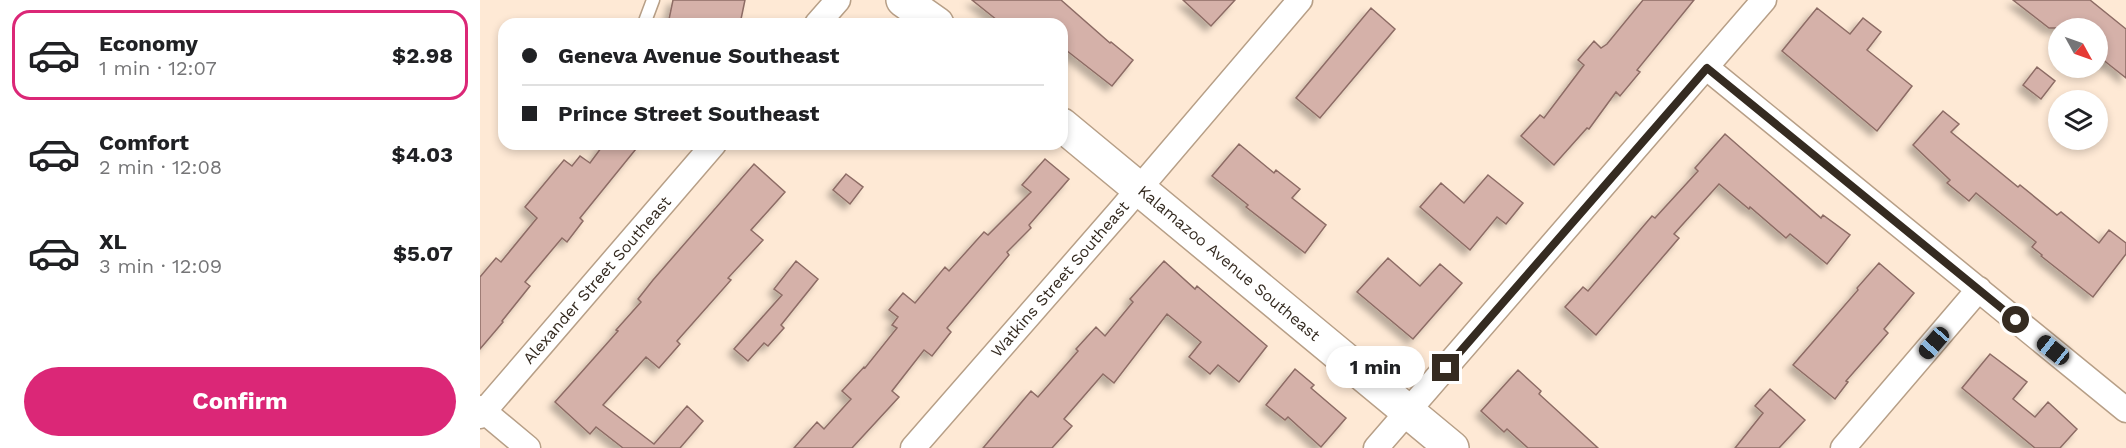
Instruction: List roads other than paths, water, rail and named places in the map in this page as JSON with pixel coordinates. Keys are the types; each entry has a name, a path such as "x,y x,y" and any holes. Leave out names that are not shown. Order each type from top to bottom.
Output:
{"street":[{"path":"823,18 838,0"},
{"path":"903,0 928,18"},
{"name":"Watkins Street Southeast","path":"913,448 1300,0"},
{"path":"1376,448 1764,0"},
{"path":"1707,68 2126,410"},
{"name":"Kalamazoo Avenue Southeast","path":"1068,130 1452,448"},
{"name":"Alexander Street Southeast","path":"481,412 709,150"},
{"path":"1843,448 1980,290"},
{"path":"481,412 528,448"}],"lane":[{"path":"646,18 653,0"}]}
